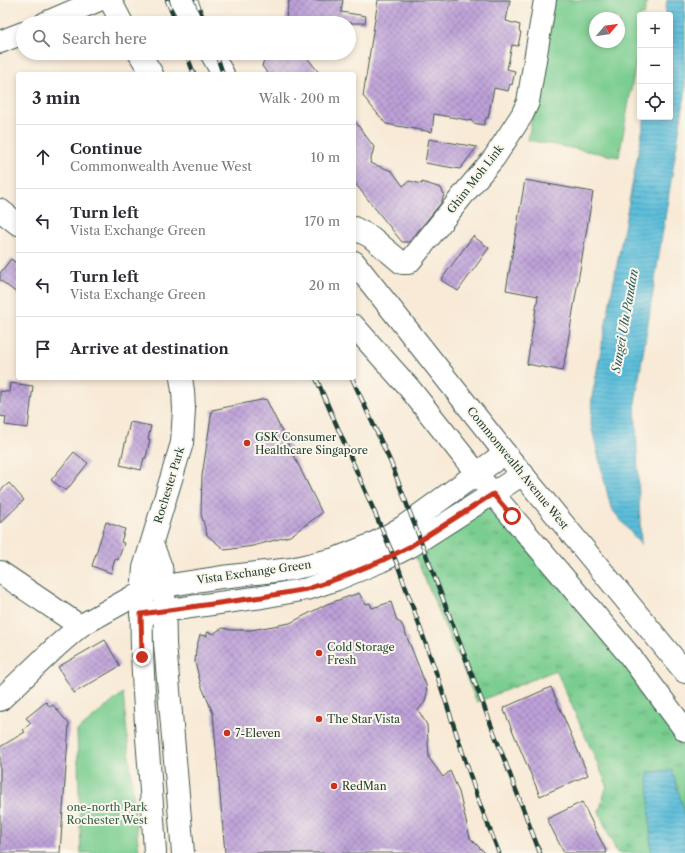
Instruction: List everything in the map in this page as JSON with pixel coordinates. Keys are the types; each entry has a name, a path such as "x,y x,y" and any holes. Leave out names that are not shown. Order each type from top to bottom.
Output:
{"street":[{"path":"62,16 99,0"},
{"path":"110,0 118,16"},
{"name":"Ghim Moh Link","path":"356,229 371,237 402,263 408,263 494,158 522,115 528,102 545,0"},
{"path":"180,1 190,16"},
{"path":"0,42 16,36"},
{"path":"143,60 151,72"},
{"path":"215,60 222,72"},
{"path":"0,210 16,222"},
{"name":"Commonwealth Avenue West","path":"356,265 505,453 685,672"},
{"path":"356,328 410,389 493,494 630,656 685,730"},
{"name":"Rochester Park","path":"153,588 161,567 152,544 182,443 184,409 181,380"},
{"name":"Vista Exchange Green","path":"153,588 222,577 291,569 335,559 373,544 403,527 505,453"},
{"name":"Vista Exchange Green","path":"141,614 248,600 300,590 337,579 381,561 411,546 523,474"},
{"path":"0,572 80,626"},
{"path":"153,588 165,611 165,644 183,853"},
{"path":"153,588 141,614 141,640 155,853"},
{"path":"0,700 80,626 153,588"}],"green space":[{"path":"553,0 647,0 645,12 637,12 637,57 619,157 528,140"},
{"path":"493,494 685,730 685,853 617,853 599,812 607,785 556,670 477,702 411,546"},
{"name":"one-north Park Rochester West","path":"123,693 139,853 81,853 77,731"}],"water":[{"name":"Sungei Ulu Pandan","path":"667,0 685,0 685,94 635,403 641,545 611,508 591,425 592,397 644,120 673,120 673,12 665,12"},
{"path":"672,770 685,814 685,853 651,853 648,772"}],"building":[{"path":"289,0 343,0 341,12 366,16 365,23 356,23 356,16 286,16"},
{"path":"378,0 510,0 506,21 520,25 519,31 521,32 518,46 512,45 507,69 515,71 512,85 510,84 508,91 494,88 488,118 486,118 484,125 473,123 473,121 434,114 432,132 386,124 363,96"},
{"path":"264,60 309,60 318,72 266,72 262,66"},
{"path":"356,123 374,147 370,163 392,171 403,186 409,181 422,184 422,182 441,188 444,195 441,203 409,242 402,242 356,184"},
{"path":"429,139 477,147 460,169 425,163"},
{"path":"525,180 593,192 563,371 527,364 538,296 506,290"},
{"path":"473,236 489,248 458,291 441,280"},
{"path":"11,259 16,263 16,292 0,280 0,273"},
{"path":"10,383 33,386 28,428 5,425 6,417 0,416 0,391 9,392"},
{"name":"GSK Consumer Healthcare Singapore","path":"266,399 322,513 290,536 253,546 225,550 207,535 201,514 202,476 212,410"},
{"path":"130,422 151,426 146,458 144,458 141,470 120,465"},
{"path":"74,452 88,463 66,491 51,480"},
{"path":"9,483 24,500 0,523 0,491"},
{"path":"106,522 125,529 121,542 124,543 118,560 115,559 111,573 92,566"},
{"name":"The Star Vista","path":"359,593 365,604 370,603 372,608 391,602 397,621 401,623 403,627 426,685 427,693 425,702 418,710 427,725 429,758 443,777 450,771 459,792 470,838 485,853 225,853 213,713 201,685 195,662 196,649 200,635 207,636 207,632 214,634 223,628 231,630 251,630 290,623 327,604"},
{"path":"105,640 120,666 74,693 58,667"},
{"path":"551,687 588,775 540,796 503,708"},
{"path":"46,702 50,707 53,705 69,724 60,853 0,853 0,747 25,732 23,730 31,723 26,718"},
{"path":"582,802 607,853 564,853 547,819"}],"railway":[{"path":"167,0 173,16"},
{"path":"196,0 202,16"},
{"path":"189,60 193,72"},
{"path":"218,60 222,72"},
{"path":"317,380 398,566 438,678 478,799 499,853"},
{"path":"353,380 391,463 540,853"}],"place":[{"name":"GSK Consumer Healthcare Singapore","path":"247,443"},
{"name":"Cold Storage Fresh","path":"319,653"},
{"name":"The Star Vista","path":"319,719"},
{"name":"7-Eleven","path":"227,733"},
{"name":"RedMan","path":"334,786"}],"route":[{"path":"142,657 141,614 176,610 307,589 337,579 381,561 411,546 493,494 512,516"}]}
